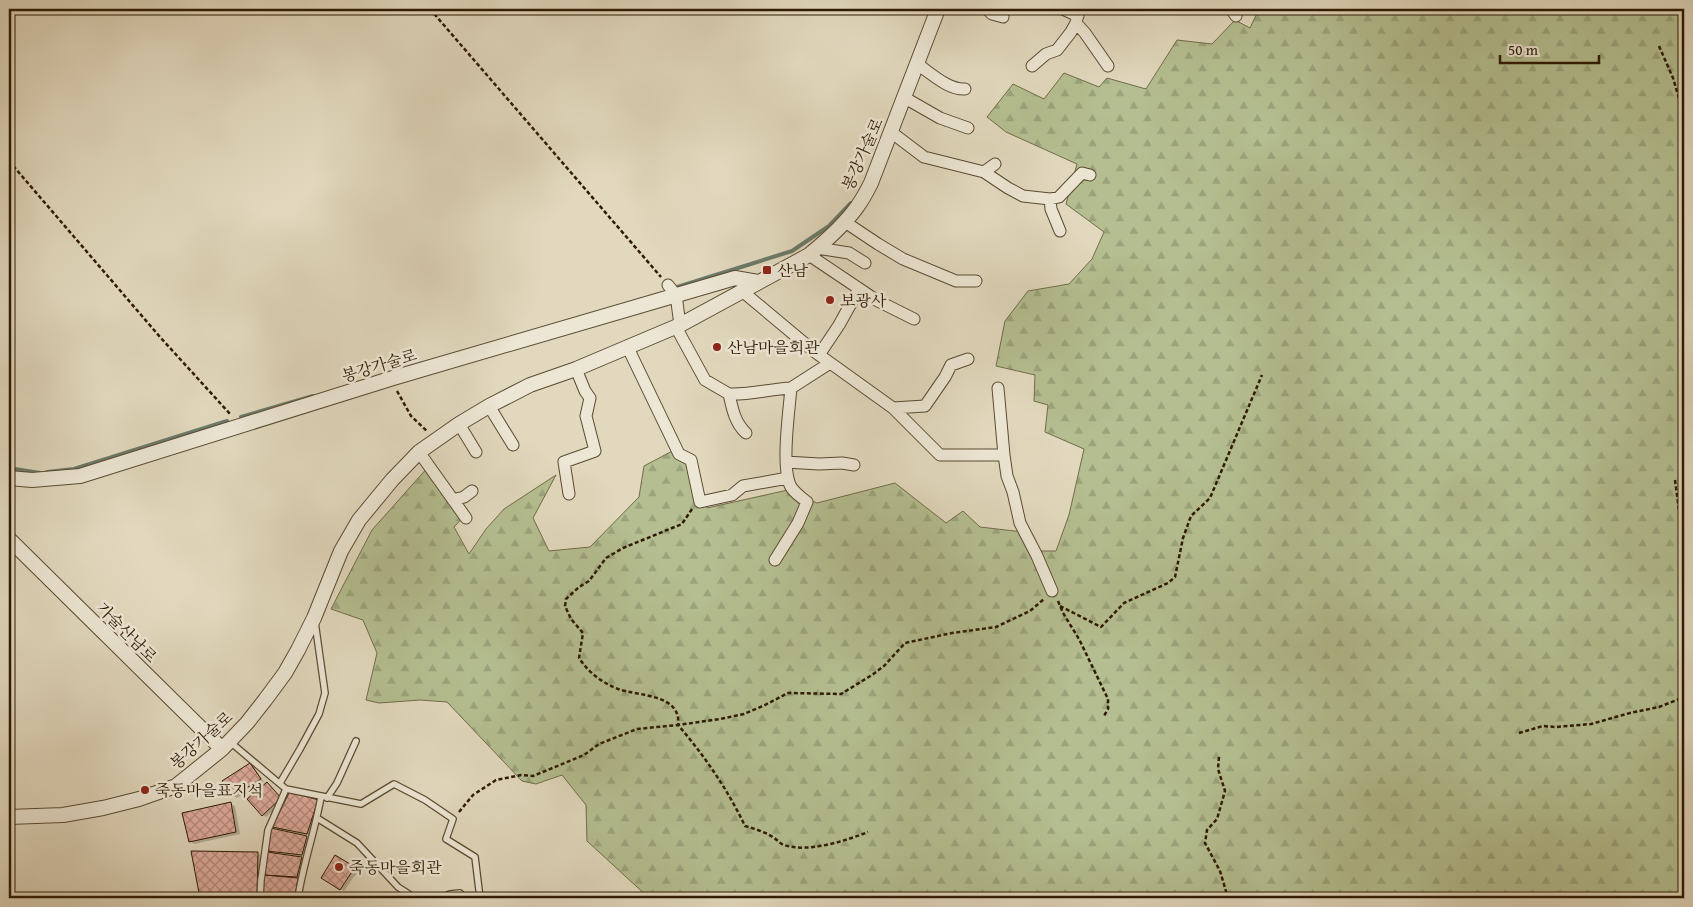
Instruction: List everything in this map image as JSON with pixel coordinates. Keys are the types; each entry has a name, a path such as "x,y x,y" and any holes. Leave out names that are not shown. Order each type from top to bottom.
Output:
{"street":[{"name":"봉강가술로","path":"9,817 63,815 103,808 139,799 176,786 225,745 259,708 285,673 314,618 341,551 359,520 392,480 419,452 459,424 530,385 576,369 678,326 813,252 845,222 871,184 938,9"},
{"path":"987,9 992,14 1003,16"},
{"path":"1063,9 1078,16 1085,33 1108,66"},
{"path":"1032,66 1046,54 1057,50 1071,32 1078,16"},
{"path":"917,64 949,86 958,89 965,88"},
{"path":"904,98 940,118 968,128"},
{"path":"891,132 924,157 984,172 1023,196 1050,199 1059,197 1082,173 1090,175"},
{"path":"984,172 995,164"},
{"path":"1050,199 1051,209 1060,231"},
{"path":"845,222 903,259 956,281 976,281"},
{"path":"813,252 849,253 865,263"},
{"path":"813,252 859,289 876,300 914,319"},
{"name":"봉강가술로","path":"9,478 32,480 80,476 672,290 735,278 758,282"},
{"path":"819,355 839,325 859,289"},
{"path":"672,290 678,326 705,380 729,394 742,395 772,389 791,388 830,363"},
{"path":"742,291 819,355 893,408 940,455 1004,455"},
{"path":"628,348 679,454 691,460 700,502 732,495 743,486 788,480"},
{"path":"893,408 926,406 951,365 968,359"},
{"path":"569,494 564,462 595,451 586,416 590,398 576,369"},
{"path":"775,560 798,523 807,502 793,491 788,480 786,462 791,388"},
{"path":"998,388 1007,476 1013,492 1020,523 1038,556 1052,591"},
{"path":"729,394 732,409 741,428 746,432"},
{"path":"489,406 513,446"},
{"path":"459,424 476,452"},
{"path":"419,452 466,518"},
{"path":"786,462 854,465"},
{"path":"453,500 464,497 472,491"},
{"name":"가술산남로","path":"9,539 225,745"}],"lane":[{"path":"280,783 319,714 325,693 314,618"},
{"path":"298,898 301,880 324,797 337,783 356,741"},
{"path":"225,745 286,789 361,804 394,784 425,800 453,819 446,839 474,857 480,898"},
{"path":"260,898 268,830 286,789"},
{"path":"317,818 357,843 398,887 415,898"},
{"path":"441,898 450,894 460,893 465,898"}],"path":[{"path":"430,9 672,290"},
{"path":"1659,46 1673,78 1684,115"},
{"path":"9,161 160,337 240,426"},
{"path":"1060,606 1101,627 1124,603 1175,577 1183,538 1192,516 1210,498 1262,375"},
{"path":"393,378 399,395 411,416 436,440"},
{"path":"1675,480 1684,541 1684,588"},
{"path":"700,502 687,515 682,524 622,548 606,558 589,581 566,599 565,606 571,619 583,633 579,658 585,668 597,678 635,694 664,700 675,710 678,725 711,768 745,826 774,837 782,845 806,847 826,845 868,832"},
{"path":"453,819 473,795 496,780 521,775 533,776 584,755 599,744 637,729 732,717 765,705 788,693 841,694 878,671 894,657 904,643 952,633 996,627 1030,611 1052,591 1108,699 1108,709 1104,716"},
{"path":"1519,733 1543,726 1556,727 1591,724 1683,699 1680,663 1684,634"},
{"path":"1219,757 1218,769 1225,791 1217,819 1207,830 1205,843 1220,871 1228,898"}],"green space":[{"path":"1259,9 1684,9 1684,898 649,898 587,841 586,805 562,775 536,784 522,781 447,702 420,700 379,703 366,700 377,653 363,620 331,609 372,530 429,466 467,513 454,527 469,554 486,529 504,509 556,475 533,518 549,551 590,547 639,497 644,466 678,448 707,508 788,490 817,503 895,483 946,523 963,511 980,527 1023,532 1037,551 1056,551 1069,515 1084,449 1045,432 1048,405 1034,401 1035,375 996,366 1005,321 1028,291 1069,284 1092,259 1104,232 1066,204 1077,164 1006,132 987,117 1013,84 1044,99 1064,73 1099,87 1107,78 1146,89 1177,40 1212,44 1235,20 1250,28"}],"building":[{"path":"250,763 261,779 232,797 222,781"},
{"path":"267,782 281,798 262,816 247,799"},
{"path":"290,791 318,800 307,834 272,827"},
{"path":"231,802 236,832 189,842 182,813"},
{"path":"271,828 307,836 302,855 267,851"},
{"path":"191,851 258,852 257,898 200,898"},
{"path":"267,852 302,857 297,877 264,875"},
{"path":"335,855 355,867 340,890 321,878"},
{"path":"264,875 298,878 295,897 262,896"}],"waterway":[{"path":"674,288 792,251 829,226 851,203"},
{"path":"241,417 313,396"},
{"path":"47,472 74,469 227,421"},
{"path":"9,468 40,473"}],"place":[{"name":"산남","path":"767,270"},
{"name":"보광사","path":"830,300"},
{"name":"산남마을회관","path":"717,347"},
{"name":"죽동마을표지석","path":"145,790"},
{"name":"죽동마을회관","path":"339,867"}]}
